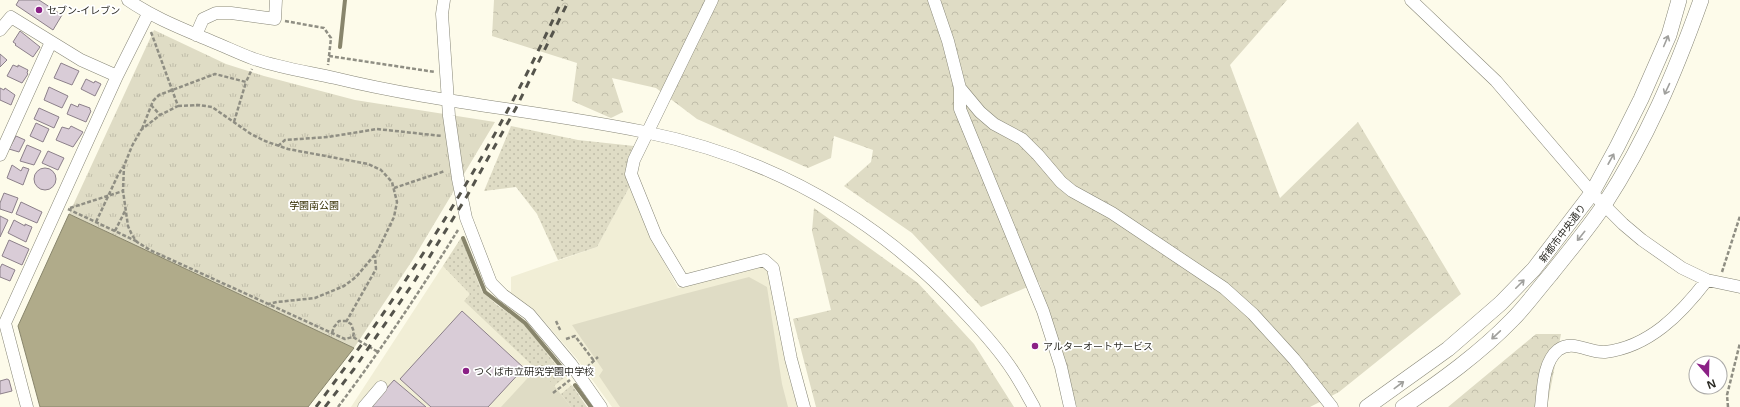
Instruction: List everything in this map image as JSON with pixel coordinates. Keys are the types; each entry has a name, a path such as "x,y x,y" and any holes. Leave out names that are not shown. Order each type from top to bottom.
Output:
{"main road":[{"name":"新都市中央通り","path":"1367,407 1448,349 1501,302 1534,269 1592,193 1641,99 1669,35 1679,0"},
{"name":"新都市中央通り","path":"1403,407 1485,345 1513,320 1584,234 1633,158 1670,83 1701,0"}],"street":[{"path":"128,0 147,23 196,35 256,60 380,89 574,119 647,132 734,157 779,175 809,190 850,214 884,237 915,263 949,295 986,336 1013,371 1034,407"},
{"path":"196,35 203,19 216,13 231,13 274,19 276,0"},
{"path":"444,0 442,14 452,137 466,218 491,283 503,295 529,314 571,364 601,407"},
{"path":"712,0 647,132 634,160 631,174 656,236 683,281 764,260 773,268 791,359 804,407"},
{"path":"934,0 948,41 960,88 960,109 1043,311 1061,367 1070,407"},
{"path":"1410,0 1496,81 1592,193 1642,240 1682,268 1712,282 1740,287"},
{"path":"0,30 11,17 82,60 117,76"},
{"path":"27,407 5,323 63,207 117,76 147,23"},
{"path":"0,155 50,42"},
{"path":"960,88 980,112 994,124 1022,140 1038,155 1061,182 1072,191 1112,213 1224,288 1253,314 1294,359 1332,407"},
{"path":"1541,407 1550,357 1559,349 1570,345 1604,352 1631,345 1660,330 1684,306 1712,282"},
{"path":"364,407 381,387"}],"path":[{"path":"274,19 324,28 331,38 326,76"},
{"path":"147,23 147,38"},
{"path":"147,23 178,106"},
{"path":"329,56 446,73"},
{"path":"234,122 246,82 256,60"},
{"path":"96,222 118,174 124,166 132,146 141,130 151,105 159,95 215,74 246,82"},
{"path":"141,130 160,115 178,106 193,104 206,106 218,111 251,134 278,146 375,166 388,177 394,188 397,202 396,210 375,256 356,277 344,286 315,298 267,304"},
{"path":"151,105 160,115"},
{"path":"278,146 285,140 328,137 377,129 452,137"},
{"path":"124,166 123,191 125,211 130,231 138,242"},
{"path":"394,188 442,172"},
{"path":"63,207 109,196 123,191"},
{"path":"63,207 71,202"},
{"path":"63,207 65,216"},
{"path":"63,207 138,242 150,250 345,339 353,337 378,352"},
{"path":"115,231 125,211"},
{"path":"1712,282 1740,216"},
{"path":"338,407 415,299 466,218"},
{"path":"346,322 376,268 375,256"},
{"path":"332,333 334,327 339,321 346,322 351,324 354,332 353,337"},
{"path":"556,321 569,345"},
{"path":"565,340 575,336 594,361"},
{"path":"1728,407 1727,395 1740,343"},
{"path":"590,365 598,357"},
{"path":"582,362 587,367"},
{"path":"553,393 573,378"}],"shaded area":[{"path":"630,186 650,236 678,288 766,266 769,271 788,374 798,407 612,407 577,359 537,313 511,295 511,277 597,247"},
{"path":"69,214 354,348 308,407 40,407 18,326"},
{"path":"461,238 482,292 497,305 524,324 558,366 587,407 351,407"}],"green space":[{"path":"494,0 1287,0 1230,65 1280,198 1358,122 1461,294 1339,392 1310,407 1077,407 1039,282 981,307 912,233 844,186 871,162 873,150 834,136 831,158 808,168 697,119 656,88 612,78 623,112 611,118 572,101 577,63 492,36"},
{"name":"学園南公園","path":"154,30 226,64 264,76 355,100 495,122 412,261 354,348 69,214"},
{"path":"511,126 578,140 634,146 626,177 630,186 597,247 558,260 537,214 516,187 484,191"},
{"path":"814,208 918,283 974,344 1014,407 816,407 793,319 831,310 812,231"},
{"path":"461,238 482,292 497,305 524,324 565,377 554,386 464,301 470,294 443,266"},
{"path":"749,277 767,287 782,384 788,407 620,407 599,376 603,370 572,325 680,295"},
{"path":"1536,334 1561,334 1547,407 1448,407"},
{"path":"536,369 552,383 571,407 501,407"},
{"path":"572,385 587,407 571,407 561,394"}],"building":[{"name":"セブン-イレブン","path":"19,0 39,0 62,15 53,30 16,5"},
{"path":"20,31 40,47 33,57 13,42"},
{"path":"0,54 7,60 0,67"},
{"path":"61,63 79,71 72,85 54,78"},
{"path":"13,65 18,67 18,65 28,70 28,74 22,83 7,76"},
{"path":"86,79 94,83 95,81 101,84 95,96 81,89"},
{"path":"49,87 68,96 62,108 44,100"},
{"path":"0,88 4,90 5,88 15,95 11,105 0,100"},
{"path":"71,104 78,107 79,104 90,108 91,111 86,122 67,114"},
{"path":"39,108 59,117 54,128 34,119"},
{"path":"36,123 49,129 43,142 30,136"},
{"path":"71,126 83,132 73,147 56,140 62,127 69,129"},
{"path":"16,136 25,140 19,152 9,149"},
{"path":"27,145 41,151 34,165 20,161"},
{"path":"48,151 64,158 58,170 42,163"},
{"path":"12,165 21,171 23,167 29,169 23,185 7,178"},
{"path":"45,168 53,171 56,179 53,187 45,190 37,187 34,179 37,171"},
{"path":"4,193 18,198 12,213 0,209 0,203"},
{"path":"21,202 42,212 37,223 16,214"},
{"path":"0,216 8,220 0,237"},
{"path":"14,220 25,226 25,224 32,227 26,242 8,233"},
{"path":"9,240 29,249 22,265 2,256"},
{"path":"2,264 15,270 10,281 0,277 0,268"},
{"path":"462,311 524,368 488,407 431,407 400,379"},
{"path":"7,379 9,380 12,391 0,394 0,381"},
{"path":"394,380 426,407 370,407"}],"waterway":[{"path":"340,47 345,0"},
{"path":"463,238 485,292 525,323 568,375"},
{"path":"575,385 591,407"}],"railway":[{"path":"316,407 351,359 418,261 481,159 510,107 562,0"},
{"path":"325,407 354,369 414,282 467,196 516,108 569,0"}],"place":[{"name":"セブン-イレブン","path":"39,10"},
{"name":"アルターオートサービス","path":"1035,346"},
{"name":"つくば市立研究学園中学校","path":"466,371"}]}
